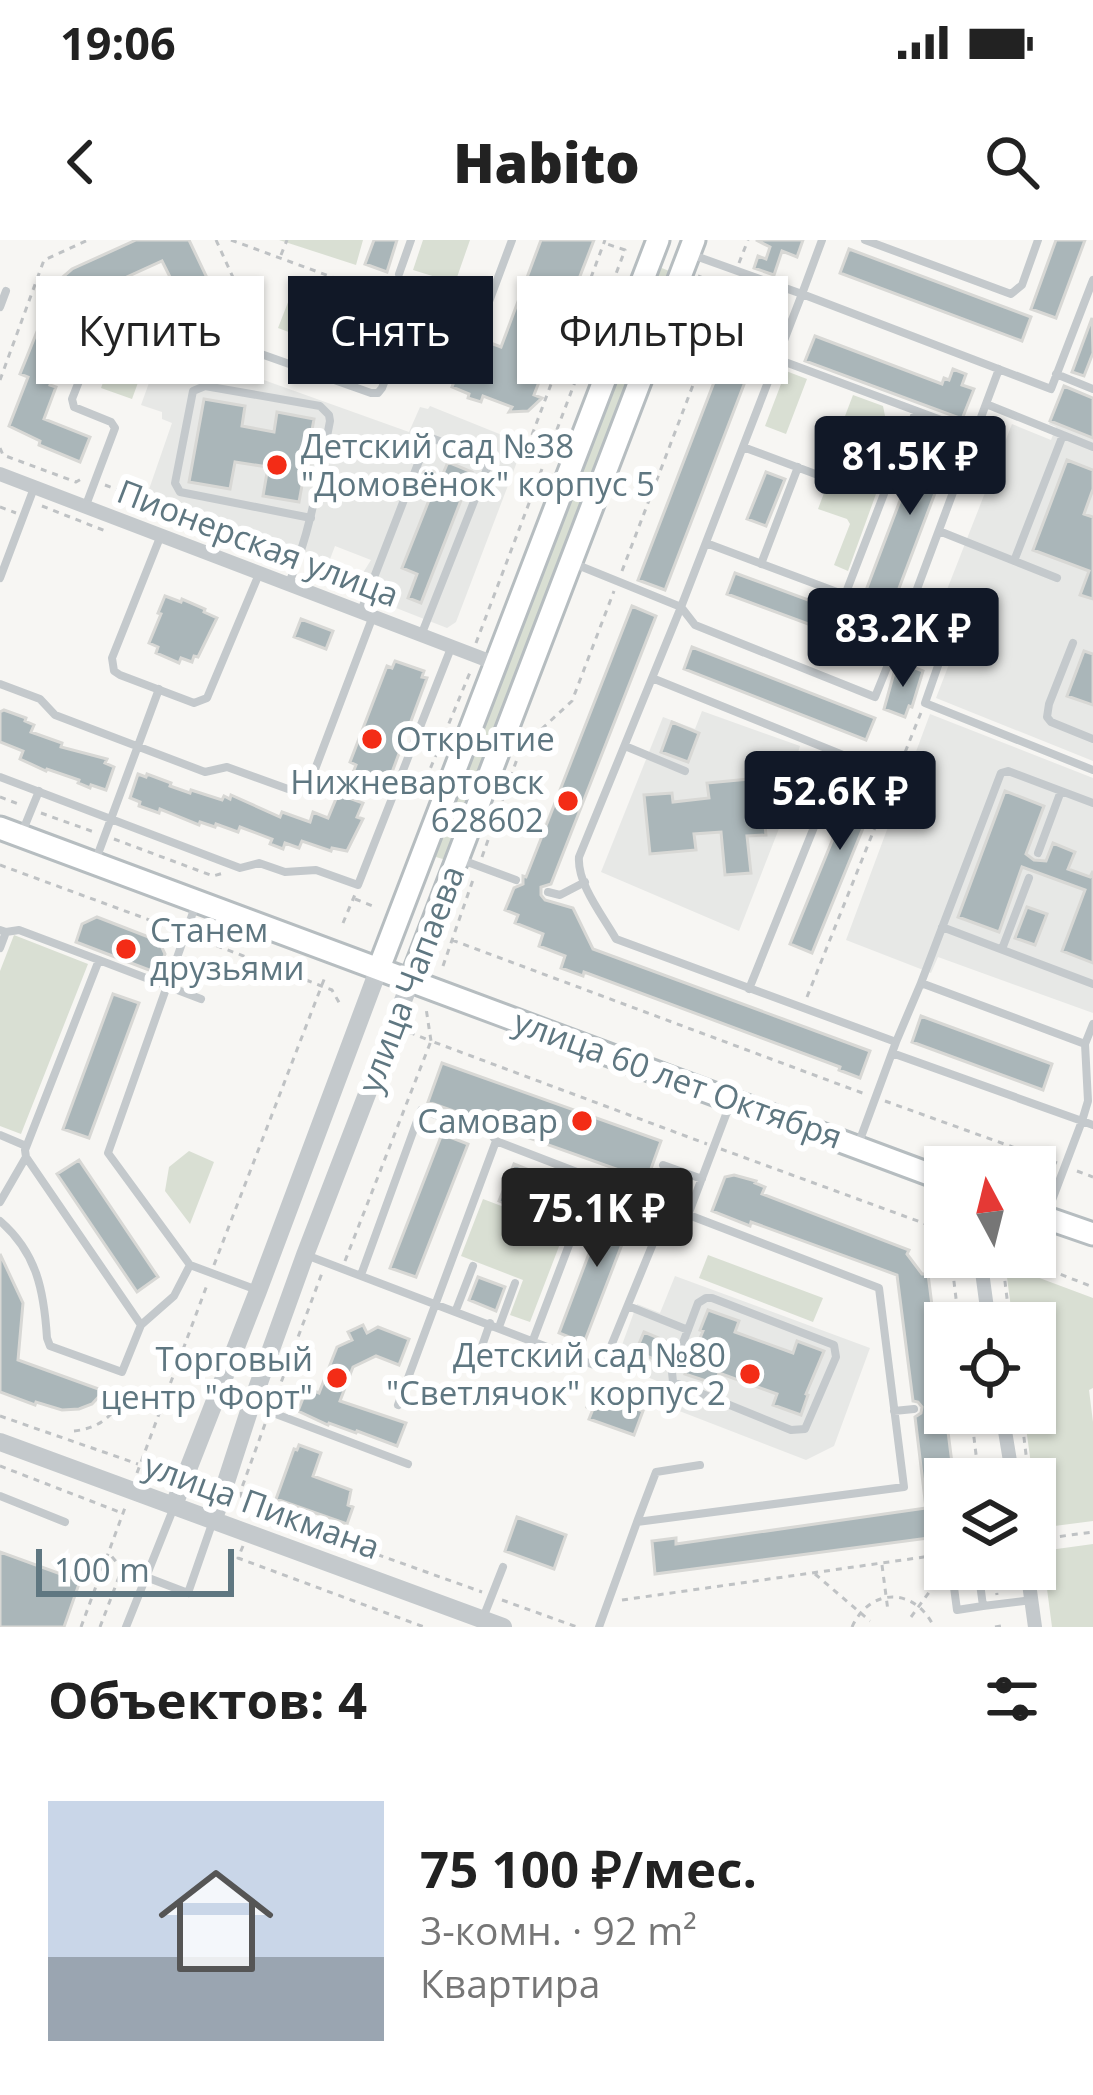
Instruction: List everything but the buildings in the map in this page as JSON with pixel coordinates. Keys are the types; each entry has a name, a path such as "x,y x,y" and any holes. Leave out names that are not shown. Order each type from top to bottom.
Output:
{"main road":[{"name":"улица Чапаева","path":"379,968 658,240"},
{"name":"улица Чапаева","path":"410,980 464,863 571,562 692,256"},
{"path":"10,832 379,968"},
{"path":"424,852 424,865 434,874 464,863"},
{"name":"улица 60 лет Октября","path":"379,968 924,1172"},
{"path":"1056,1221 1093,1234"}],"street":[{"name":"Пионерская улица","path":"0,474 32,494 86,506 366,609 496,664"},
{"name":"улица Чапаева","path":"174,1505 379,968"},
{"name":"улица Чапаева","path":"214,1520 304,1255 410,980"},
{"path":"275,1244 304,1255"},
{"name":"улица Пикмана","path":"0,1442 503,1627"},
{"path":"1030,1590 1035,1627"}],"lane":[{"path":"400,274 411,240"},
{"path":"86,506 115,428 74,406 72,399 102,323 149,302 162,319 378,393 410,314 448,313 469,320 484,315 512,240"},
{"path":"788,330 822,240"},
{"path":"866,240 1011,294 1022,285 1038,240"},
{"path":"692,256 1051,389 1093,280"},
{"path":"0,307 6,291"},
{"path":"788,363 976,433"},
{"path":"571,562 681,607 695,625 875,697 999,369"},
{"path":"1056,374 1090,388 1093,374"},
{"path":"767,384 579,857 579,870 616,939 896,1042"},
{"path":"289,584 311,518 330,421 325,409 205,386 193,391 176,488 184,494 311,518"},
{"path":"986,404 1093,447"},
{"path":"706,543 845,595 916,411"},
{"path":"1014,561 1063,435"},
{"path":"0,684 40,700 55,715 206,772 227,767 298,788 314,772 366,609 428,440 434,439 484,458 488,466 422,635"},
{"path":"743,447 818,475"},
{"path":"761,564 798,467"},
{"path":"0,578 32,494"},
{"path":"939,531 1057,578"},
{"path":"160,535 112,664 120,675 194,703 207,698 260,573"},
{"path":"900,635 940,660 925,703 1093,770"},
{"path":"1073,643 1047,717 1093,739"},
{"path":"0,777 241,868 260,862 285,872 316,870 358,885 452,646"},
{"path":"652,678 843,754 749,989"},
{"path":"95,862 159,689"},
{"path":"625,746 685,771"},
{"path":"857,1146 1000,773 1008,771 1093,803"},
{"path":"10,832 32,809 39,791"},
{"path":"1038,853 1061,791"},
{"path":"464,863 516,880"},
{"path":"1001,949 1029,878"},
{"path":"548,892 560,895 585,883"},
{"path":"197,900 108,1153 190,1265 258,1291"},
{"path":"942,927 1093,984"},
{"path":"0,948 3,931 19,930 201,999"},
{"path":"0,1202 26,1151 99,960"},
{"path":"921,983 1085,1044"},
{"path":"1056,1184 1088,1101 1085,1044 1093,1024"},
{"path":"892,1053 1093,1125"},
{"path":"688,1215 732,1100"},
{"path":"362,1275 421,1110 879,1288 904,1487 637,1522"},
{"path":"0,1135 26,1151 141,1325"},
{"path":"398,1405 496,1141"},
{"path":"663,1165 702,1179"},
{"path":"533,1340 594,1179"},
{"path":"304,1255 602,1368 668,1207"},
{"path":"0,1221 27,1250 36,1269 50,1346 122,1372 141,1325 174,1296 190,1265"},
{"path":"456,1310 473,1267"},
{"path":"472,1375 515,1282"},
{"path":"712,1298 834,1345 836,1357 809,1425 791,1430 674,1382 671,1372 688,1330 698,1303 712,1298"},
{"path":"628,1306 688,1330"},
{"path":"250,1405 408,1464"},
{"path":"894,1411 914,1409"},
{"path":"599,1627 656,1472 700,1465"},
{"path":"0,1496 65,1522"},
{"path":"126,1627 174,1505"},
{"path":"146,1577 188,1593 214,1520"},
{"path":"482,1619 503,1567"},
{"path":"954,1590 957,1610 1032,1600"},
{"path":"981,1590 983,1606"}],"path":[{"path":"0,380 44,260 88,240"},
{"path":"215,240 232,276"},
{"path":"231,240 330,276"},
{"path":"280,257 286,240"},
{"path":"734,276 748,240"},
{"path":"426,778 472,668 476,642 625,250 605,241 532,435"},
{"path":"692,256 716,276"},
{"path":"443,966 464,863 521,748 572,701 693,384"},
{"path":"0,448 3,454 76,482 85,477 326,571 366,609"},
{"path":"32,494 108,532"},
{"path":"0,507 23,516"},
{"path":"845,595 849,610 900,635"},
{"path":"802,1008 925,703"},
{"path":"0,797 213,876 241,868"},
{"path":"0,865 332,990 341,1006"},
{"path":"343,923 353,899 375,907"},
{"path":"451,939 1011,1146"},
{"path":"0,1416 140,1464 325,976"},
{"path":"426,1006 431,1041 340,1273 328,1269 320,1274 241,1490 242,1502 577,1627"},
{"path":"403,1029 924,1223"},
{"path":"1056,1162 1093,1178"},
{"path":"1056,1272 1093,1286"},
{"path":"74,1431 98,1426 109,1418 128,1388 163,1402"},
{"path":"0,1466 122,1513 81,1627"},
{"path":"1056,1537 1093,1532"},
{"path":"100,1627 122,1569 108,1552"},
{"path":"608,1602 924,1557"},
{"path":"238,1558 424,1627"},
{"path":"882,1563 888,1611"},
{"path":"813,1573 870,1621"},
{"path":"911,1617 931,1590"},
{"path":"852,1627 870,1604 886,1598 919,1606 934,1627"}],"shaded area":[{"path":"279,240 363,240 356,265"},
{"path":"423,240 470,240 457,276 413,270"},
{"path":"659,267 672,272 670,276 656,276"},
{"path":"288,302 288,332 278,328"},
{"path":"788,372 807,379 786,434 765,426 781,384 788,384"},
{"name":"Детский сад №38 \"Домовёнок\" корпус 5","path":"264,380 409,432 420,407 430,406 523,446 456,622 447,628 358,593 361,586 356,584 371,560 335,546 327,567 146,498 172,423 162,419 162,412 141,405 149,384 264,384"},
{"path":"102,384 137,384 132,399 101,388"},
{"path":"614,384 629,384 446,860 435,852"},
{"path":"853,395 883,406 892,450 848,571 834,565 850,524 818,509 840,450 834,445"},
{"path":"1059,399 1093,413 1093,761 936,698 966,620 939,610 1012,424 1051,440 1056,427 1049,424"},
{"path":"702,711 800,746 796,759 805,762 739,931 601,872 663,717 695,729"},
{"path":"930,714 1093,778 1093,1013 938,957 931,973 846,940"},
{"path":"14,935 88,964 21,1134 0,1126 0,971"},
{"path":"189,1151 214,1162 190,1224 165,1191 169,1167"},
{"path":"559,1180 581,1189 530,1322 510,1315 523,1280 461,1256 483,1199 543,1222"},
{"path":"708,1255 823,1298 813,1322 699,1278"},
{"name":"Детский сад №80 \"Светлячок\" корпус 2","path":"675,1276 870,1348 834,1446 806,1460 656,1402 662,1383 615,1364 637,1304 660,1313"},
{"path":"1007,1278 1039,1278 1093,1298 1093,1388 1089,1390 1093,1521 1056,1526 1056,1458 1030,1458 1027,1434 1056,1434 1056,1302 1010,1302"},
{"path":"1093,1544 1093,1627 1052,1627 1047,1590 1056,1590 1056,1549"}],"place":[{"name":"Детский сад №38 \"Домовёнок\" корпус 5","path":"277,465"},
{"name":"Открытие","path":"372,739"},
{"name":"Нижневартовск 628602","path":"568,801"},
{"name":"Станем друзьями","path":"126,949"},
{"name":"Самовар","path":"582,1121"},
{"name":"Детский сад №80 \"Светлячок\" корпус 2","path":"750,1374"},
{"name":"Торговый центр \"Форт\"","path":"337,1378"}]}
